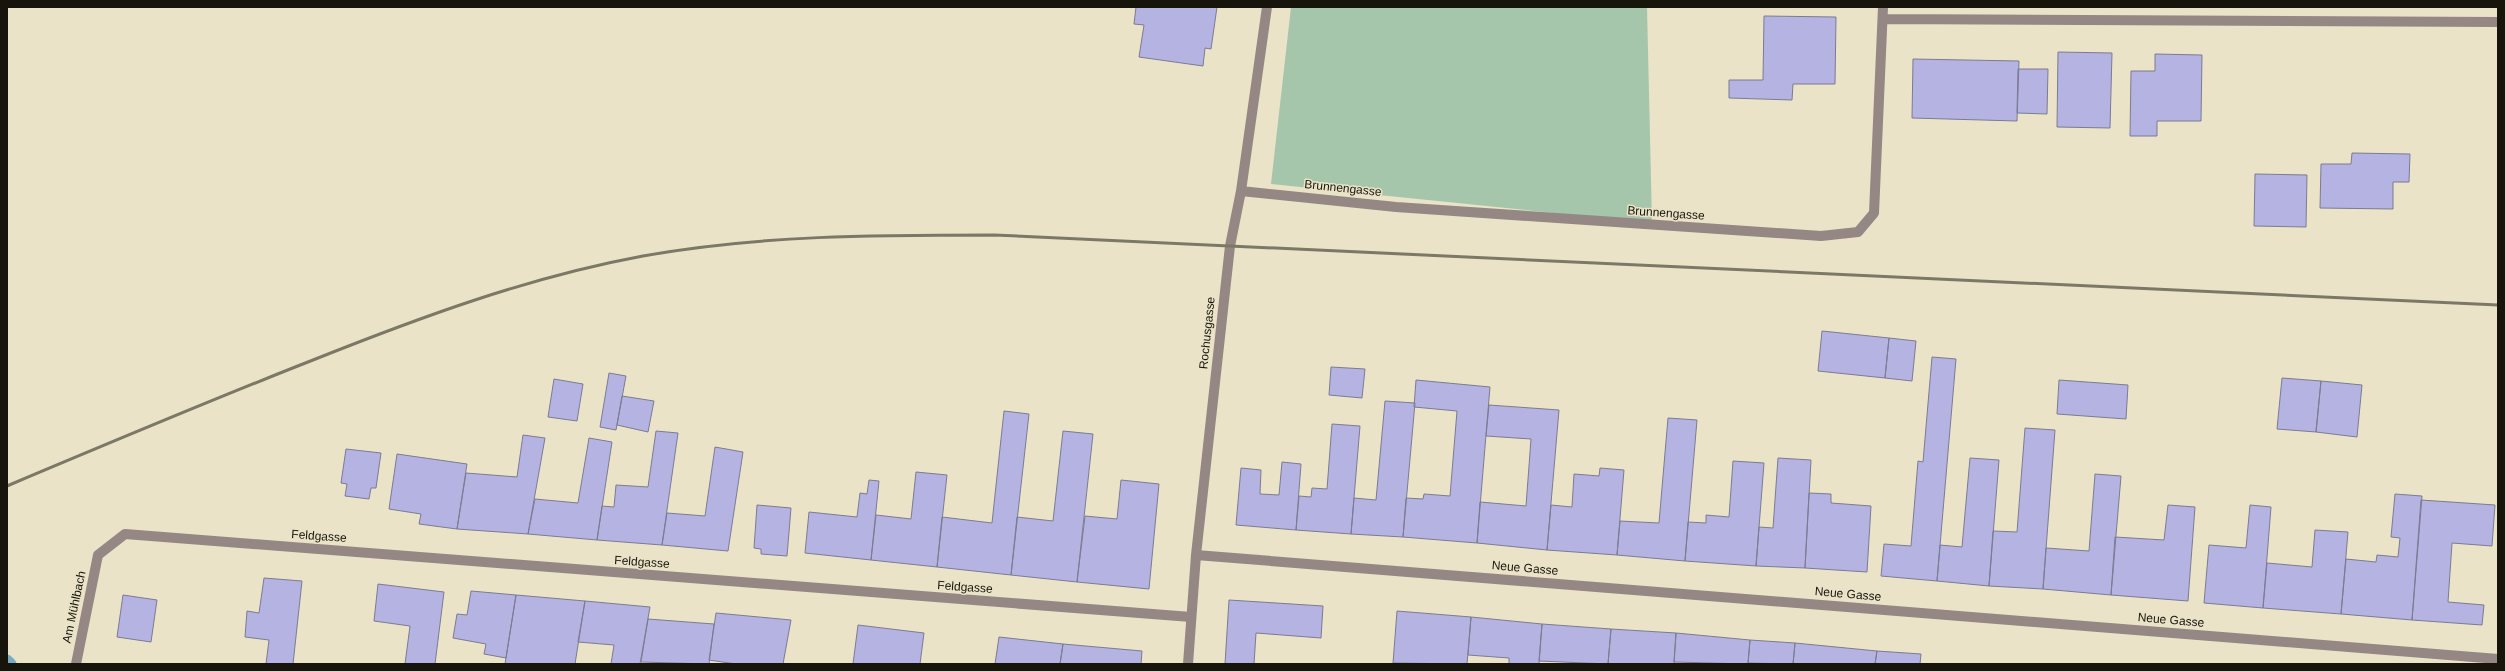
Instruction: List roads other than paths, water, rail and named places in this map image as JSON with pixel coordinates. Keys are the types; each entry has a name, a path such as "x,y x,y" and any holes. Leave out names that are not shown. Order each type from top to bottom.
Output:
{"street":[{"name":"Rochusgasse","path":"1188,664 1196,555 1230,246 1241,191 1267,7"},
{"name":"Brunnengasse","path":"1241,191 1396,207 1813,236 1858,232 1874,213 1883,7"},
{"path":"1883,19 2498,22"},
{"name":"Feldgasse","path":"98,555 125,534 1191,617"},
{"name":"Am Mühlbach","path":"76,664 98,555"},
{"name":"Neue Gasse","path":"1196,555 2498,659"}],"waterway":[{"path":"7,660 11,664"}],"railway":[{"path":"7,486 275,375 394,329 476,300 559,275 643,256 687,249 774,240 862,236 994,235 2498,305"}]}
